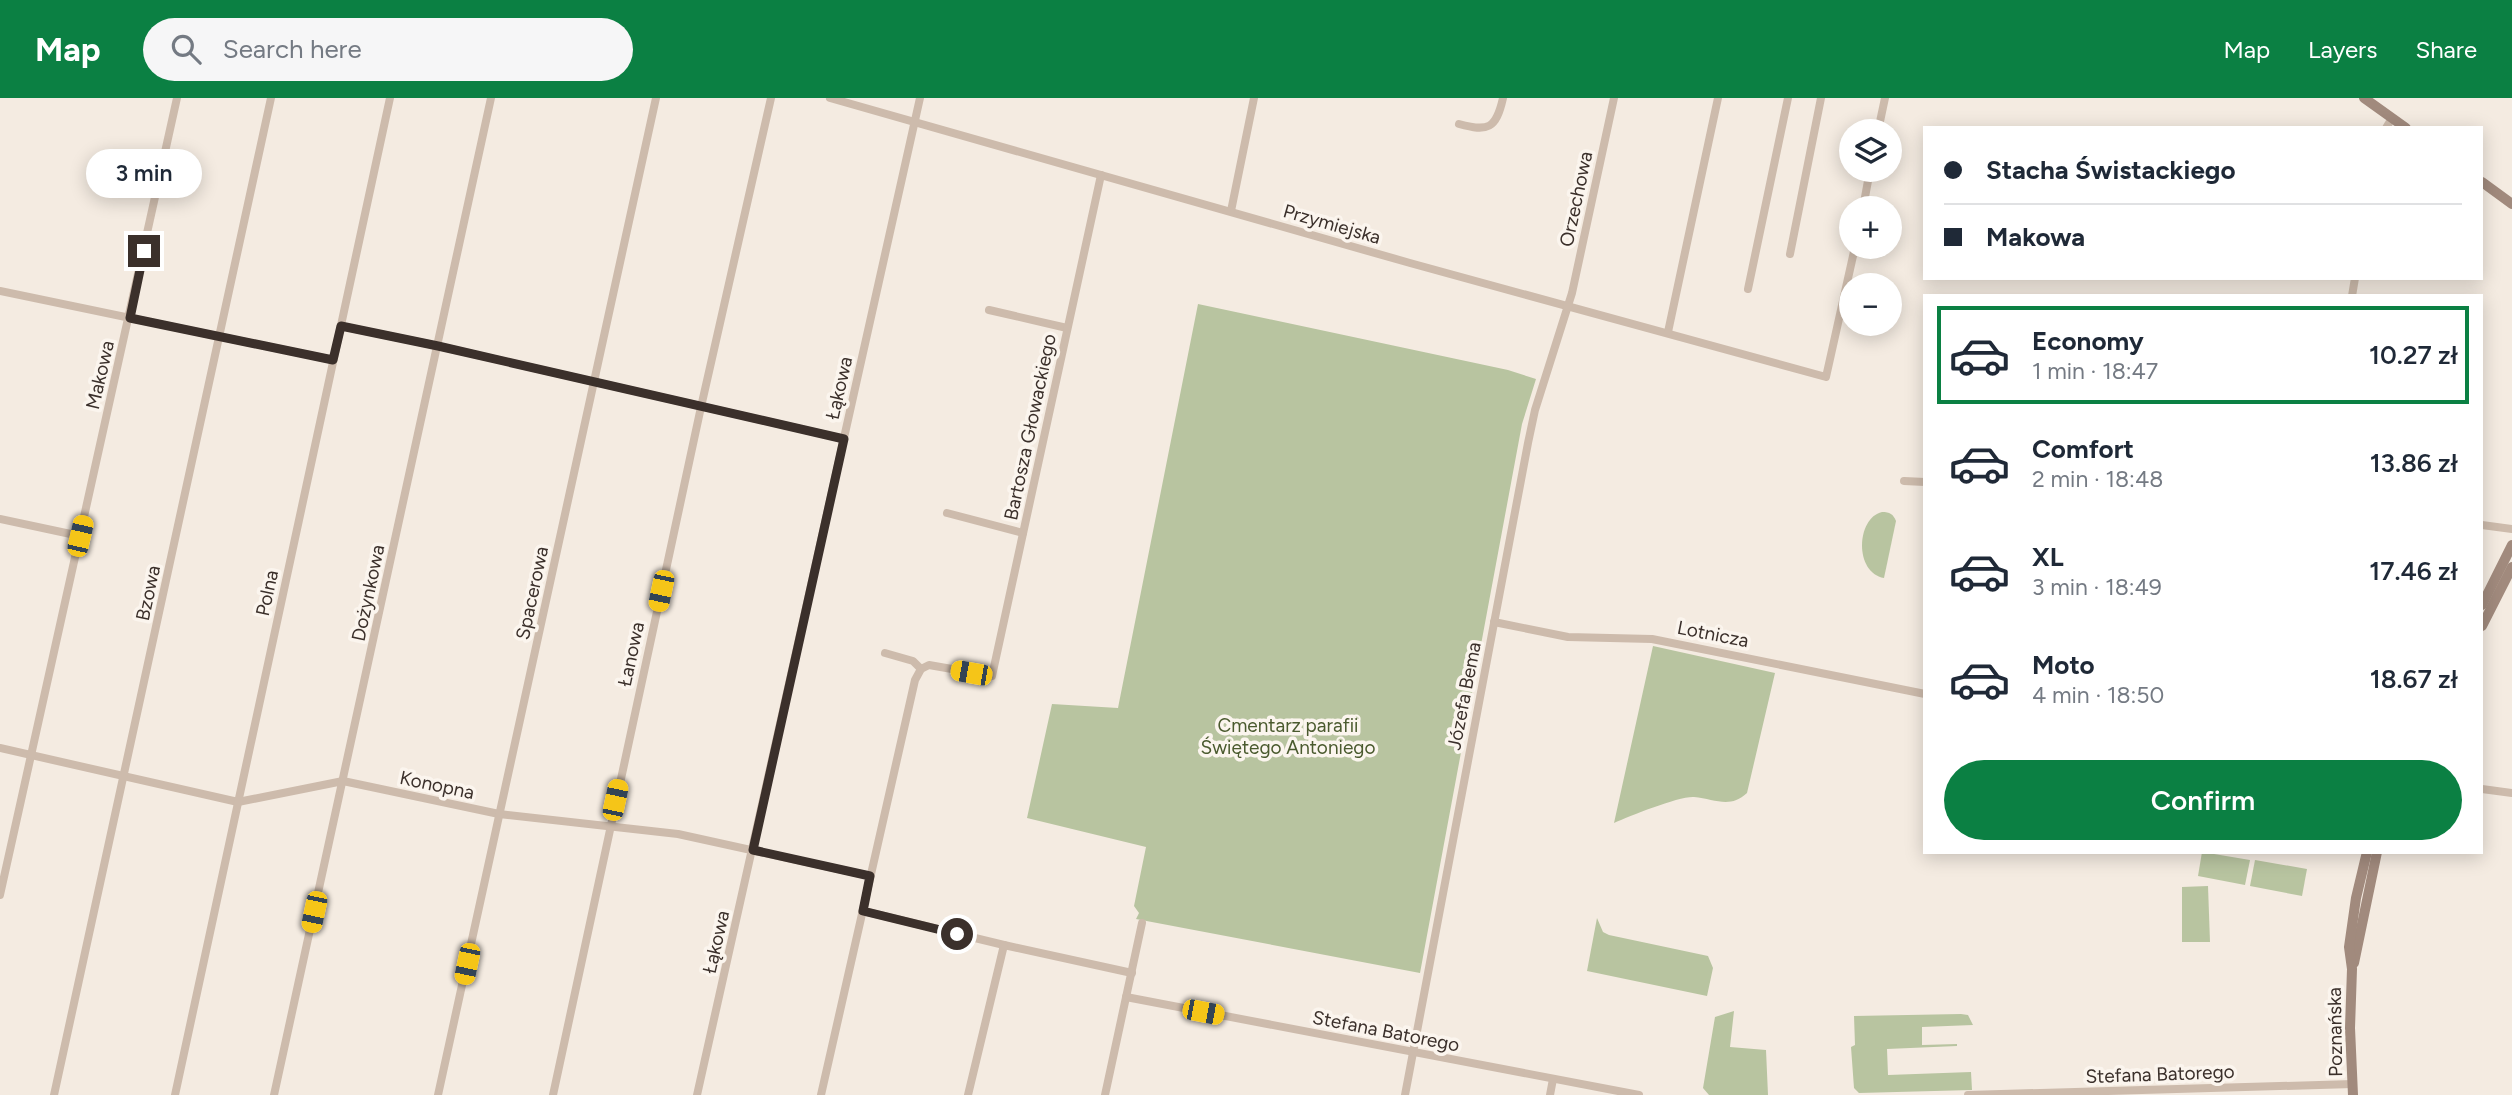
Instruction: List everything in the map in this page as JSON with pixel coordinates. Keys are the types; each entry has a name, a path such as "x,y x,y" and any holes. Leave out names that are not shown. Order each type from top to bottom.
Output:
{"main road":[{"path":"2364,98 2389,123"},
{"path":"2483,183 2512,204"},
{"path":"2483,603 2512,545"},
{"path":"2483,624 2512,567"},
{"name":"Poznańska","path":"2353,1090 2350,1028 2352,970 2349,947 2367,854"},
{"name":"Poznańska","path":"2352,970 2377,854"}],"street":[{"name":"Makowa","path":"0,895 177,98"},
{"name":"Bzowa","path":"54,1095 271,98"},
{"name":"Polna","path":"175,1095 390,98"},
{"name":"Dożynkowa","path":"274,1095 491,98"},
{"name":"Spacerowa","path":"438,1095 656,98"},
{"name":"Łanowa","path":"553,1095 701,407 771,98"},
{"name":"Przymiejska","path":"830,98 1568,307 1826,377 1852,259"},
{"name":"Łąkowa","path":"697,1095 920,98"},
{"path":"1231,211 1254,98"},
{"path":"1459,124 1481,129 1488,127 1496,120 1503,98"},
{"name":"Orzechowa","path":"1568,307 1614,98"},
{"path":"1668,332 1718,98"},
{"path":"1748,289 1788,98"},
{"path":"1790,254 1821,98"},
{"path":"1881,119 1885,98"},
{"name":"Bartosza Głowackiego","path":"921,669 929,665 992,676 1101,174"},
{"path":"0,291 333,360"},
{"name":"Józefa Bema","path":"1405,1095 1533,421 1568,307"},
{"name":"Bartosza Głowackiego","path":"989,310 1067,328"},
{"path":"341,326 844,439"},
{"path":"1904,481 1923,482"},
{"name":"Bartosza Głowackiego","path":"947,513 1023,533"},
{"path":"0,519 80,536"},
{"path":"2483,526 2512,529"},
{"name":"Lotnicza","path":"1494,621 1568,637 1652,639 1923,694"},
{"path":"821,1095 915,680 921,669 913,661 885,653"},
{"name":"Konopna","path":"0,748 238,802 343,780 499,814 678,834 870,876"},
{"path":"2483,789 2512,793"},
{"path":"863,911 1132,973"},
{"path":"1105,1095 1142,923"},
{"path":"968,1095 1004,945"},
{"name":"Stefana Batorego","path":"1126,997 1639,1095"},
{"path":"1550,1095 1553,1079"},
{"name":"Stefana Batorego","path":"1968,1095 2353,1090"}],"green space":[{"name":"Cmentarz parafii Świętego Antoniego","path":"1198,304 1508,370 1536,379 1522,424 1420,973 1136,919 1139,913 1134,906 1146,847 1027,818 1052,704 1118,708"},
{"path":"1882,512 1891,514 1896,521 1884,578 1874,574 1867,566 1862,545 1867,524 1873,516"},
{"path":"1653,646 1775,673 1747,793 1728,802 1694,797 1677,800 1614,823"},
{"path":"2202,854 2250,860 2245,885 2198,876"},
{"path":"2255,860 2307,869 2302,896 2250,886"},
{"path":"2208,886 2210,942 2182,942 2182,887"},
{"path":"1597,918 1603,932 1609,935 1708,956 1713,968 1707,996 1587,971"},
{"path":"1734,1011 1730,1047 1766,1050 1768,1095 1709,1095 1703,1088 1715,1017"},
{"path":"1968,1015 1973,1025 1922,1027 1922,1045 1957,1046 1887,1049 1888,1075 1971,1072 1972,1090 1859,1093 1854,1088 1851,1047 1855,1045 1854,1016"}],"route":[{"path":"144,251 130,318 333,360 341,326 844,439 753,850 870,876 863,911 957,934"}]}
